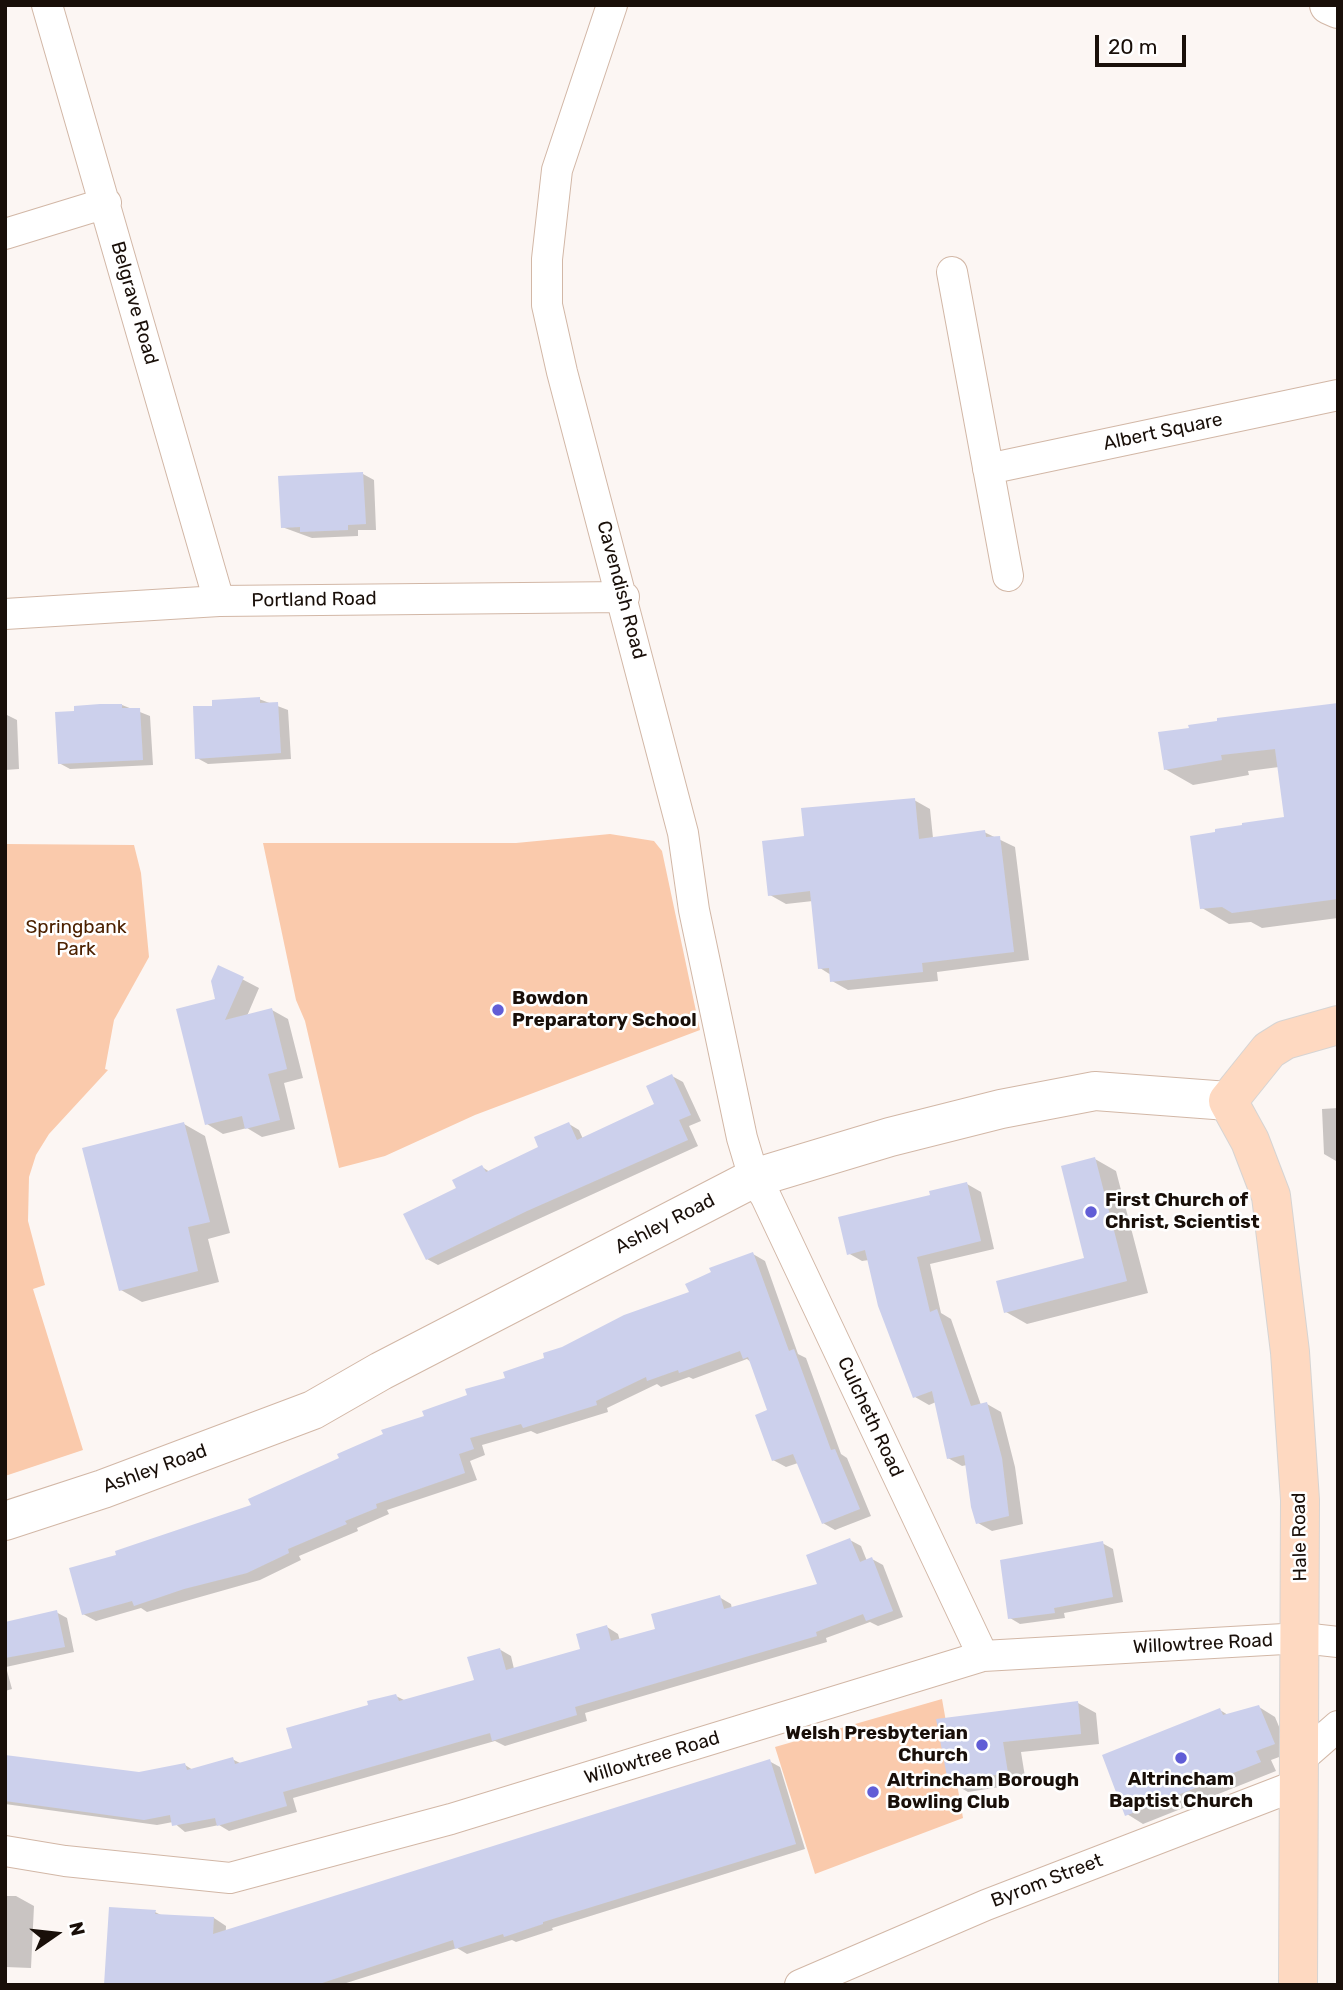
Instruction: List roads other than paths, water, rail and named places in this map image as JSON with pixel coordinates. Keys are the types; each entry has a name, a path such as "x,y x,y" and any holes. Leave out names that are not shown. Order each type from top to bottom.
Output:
{"main road":[{"path":"1329,5 1338,9"},
{"path":"1228,1101 1269,1050 1285,1040 1338,1024"},
{"name":"Ashley Road","path":"5,1521 103,1489 313,1410 381,1371 754,1178 902,1134 1001,1109 1096,1091 1228,1101"},
{"name":"Hale Road","path":"1228,1101 1250,1141 1265,1180 1276,1229 1290,1352 1300,1500 1320,1640 1298,1773 1298,1985"}],"street":[{"name":"Belgrave Road","path":"47,5 219,601"},
{"name":"Cavendish Road","path":"611,5 557,170 547,259 547,305 562,373 624,597 683,833 694,910 742,1138 754,1178"},
{"path":"5,234 106,203"},
{"path":"952,272 1008,576"},
{"name":"Albert Square","path":"988,469 1338,395"},
{"name":"Portland Road","path":"5,614 219,601 624,597"},
{"name":"Culcheth Road","path":"754,1178 766,1197 983,1656"},
{"name":"Willowtree Road","path":"5,1851 65,1861 230,1878 263,1872 451,1819 983,1656 1320,1640"},
{"path":"1298,1773 1338,1726"},
{"name":"Byrom Street","path":"800,1985 1298,1773"}],"place":[{"name":"Bowdon Preparatory School","path":"498,1010"},
{"name":"First Church of Christ, Scientist","path":"1091,1212"},
{"name":"Welsh Presbyterian Church","path":"982,1745"},
{"name":"Altrincham Baptist Church","path":"1181,1758"},
{"name":"Altrincham Borough Bowling Club","path":"873,1792"}],"park label":[{"name":"Springbank Park","path":"76,939"}]}
